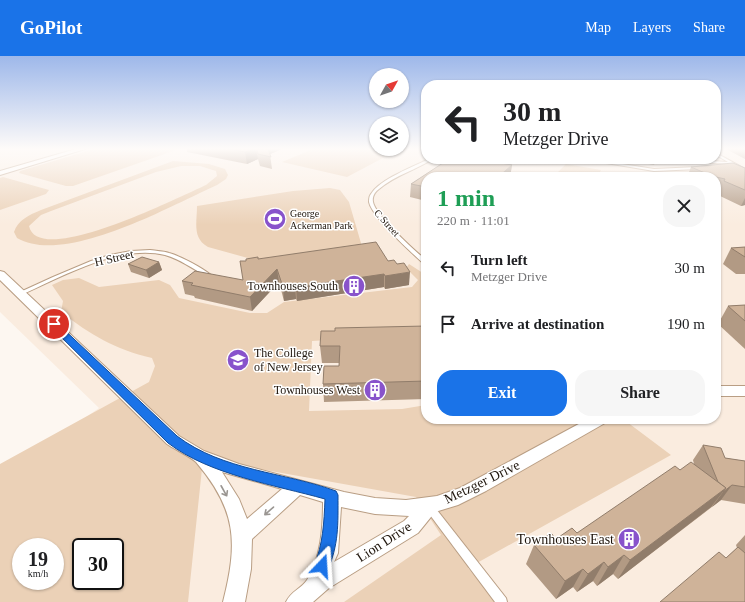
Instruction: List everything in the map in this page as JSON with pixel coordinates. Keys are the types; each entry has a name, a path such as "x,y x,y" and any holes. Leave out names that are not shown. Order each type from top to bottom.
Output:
{"street":[{"name":"Metzger Drive","path":"0,274 173,440 202,459 296,486 387,508 429,506 450,500 479,487 591,424"},
{"path":"721,391 745,391"},
{"path":"202,459 216,476 233,505 242,535 240,565 234,602"},
{"path":"242,535 296,486"},
{"path":"314,587 328,553 332,517 332,495"},
{"name":"Lion Drive","path":"297,602 314,587 411,527 429,506"}],"lane":[{"name":"C Street","path":"402,174 380,186 372,194 370,199 371,204 380,216 421,258"},
{"name":"H Street","path":"21,293 89,264 110,257 133,253 166,254 208,275"},
{"path":"429,506 502,602"}],"shaded area":[{"name":"The College of New Jersey","path":"0,174 421,174 421,424 721,424 721,174 745,174 745,602 0,602 0,477 99,408 0,312"},
{"path":"24,174 106,174 73,186 66,186"},
{"path":"137,174 149,174 41,215 29,226 38,237 57,239 83,235 142,214 170,202 206,185 217,176 217,174 228,175 226,179 217,185 146,218 117,230 89,239 62,244 37,245 17,238 14,232 18,224 28,216"},
{"path":"336,174 352,174 347,177"},
{"path":"3,177 49,190 46,194 0,210 0,178"},
{"name":"George Ackerman Park","path":"330,188 340,190 349,202 363,250 255,260 208,247 197,235 197,206 293,191"},
{"path":"409,264 421,272 421,334 312,341 309,411 402,409 421,406 421,424 630,424 671,455 468,568 497,602 344,602 441,535 416,497 203,459 188,602 0,602 0,464 149,382 155,366 152,358 114,346 83,328 61,312 63,301 52,285 63,280 79,278 99,287 159,280 170,285 179,298 250,313 267,313 284,302 412,287 418,280 406,268"}],"building":[{"path":"721,174 745,174 745,190 724,181 725,179 721,178"},
{"path":"421,177 421,186 411,184"},
{"path":"376,242 388,261 394,260 397,264 404,263 410,272 385,276 384,274 296,287 295,285 283,287 277,269 250,297 191,285 193,283 182,281 195,271 243,280 240,261 246,261 246,259 258,257 258,259"},
{"path":"745,247 745,257 731,248"},
{"path":"142,257 159,262 146,270 128,264"},
{"path":"745,305 745,321 728,306"},
{"path":"421,326 421,381 323,384 324,366 339,366 340,346 320,346 321,331 335,331 335,328"},
{"path":"703,445 721,448 725,458 745,461 745,487 732,485 723,492 726,488 718,482"},
{"name":"Townhouses East","path":"691,462 726,488 630,560 624,555 608,567 604,562 588,574 583,569 565,581 534,545 551,533 556,539 572,528 577,533 675,466 680,470"},
{"path":"738,547 745,553 745,602 660,602 719,552 726,558"}],"place":[{"name":"George Ackerman Park","path":"275,219"},
{"name":"Townhouses South","path":"354,286"},
{"name":"The College of New Jersey","path":"238,360"},
{"name":"Townhouses West","path":"375,390"},
{"name":"Townhouses East","path":"629,539"}],"route":[{"path":"54,324 184,449 202,459 214,463 332,495 330,539 328,553 322,566"}]}
